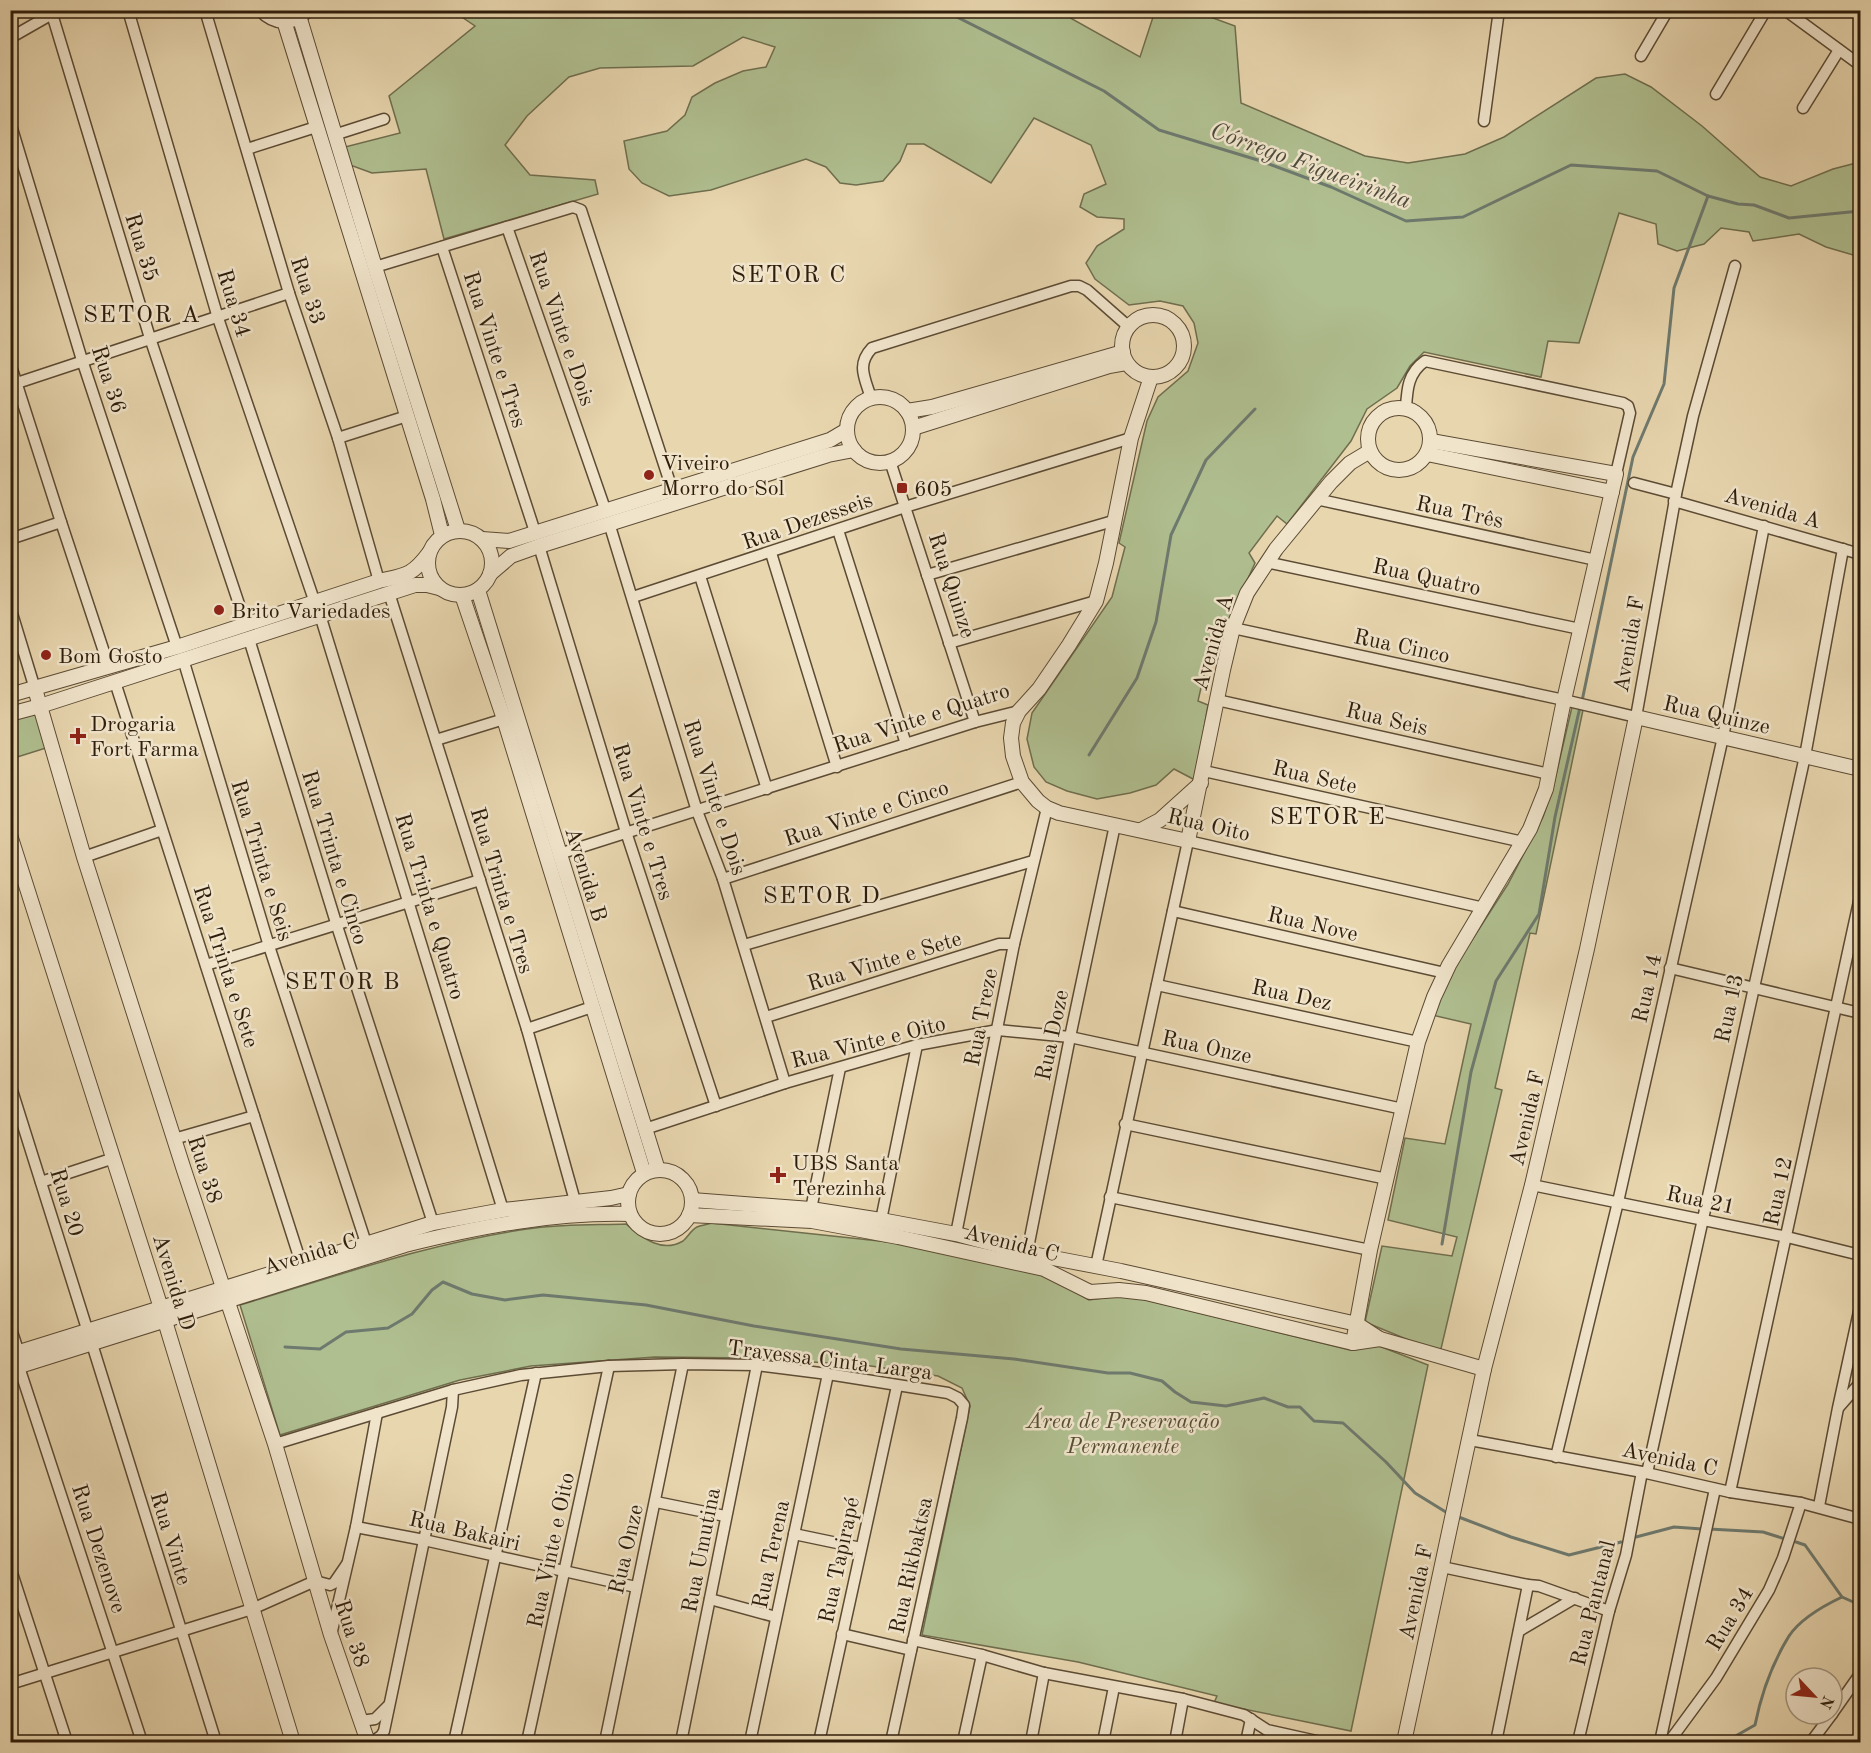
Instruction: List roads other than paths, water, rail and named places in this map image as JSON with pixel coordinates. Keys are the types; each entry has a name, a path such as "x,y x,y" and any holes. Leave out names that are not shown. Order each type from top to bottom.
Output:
{"street":[{"path":"10,38 52,14 64,10"},
{"name":"Rua 34","path":"128,10 218,318 318,609"},
{"name":"Rua 33","path":"206,10 289,293 338,438 379,581"},
{"path":"259,10 266,18 285,24 304,15 334,135 445,495 458,530"},
{"path":"1484,121 1499,10"},
{"path":"1641,56 1668,10"},
{"path":"1716,94 1766,10"},
{"path":"1785,10 1860,65"},
{"name":"Rua 35","path":"52,14 150,338 248,632"},
{"path":"285,24 433,499 442,536"},
{"path":"1803,108 1839,50"},
{"path":"334,135 384,118"},
{"name":"Rua 36","path":"10,122 82,360 180,653"},
{"path":"247,149 316,127"},
{"path":"375,267 573,207 581,210 672,489"},
{"name":"Rua Vinte e Dois","path":"507,227 605,509"},
{"name":"Rua Vinte e Tres","path":"442,247 537,539 626,832 716,1107"},
{"name":"Avenida F","path":"1404,1743 1484,1369 1532,1185 1587,949 1636,717 1675,498 1693,416 1735,266"},
{"path":"871,398 862,369 865,356 872,348 1071,286 1087,290 1129,327"},
{"path":"17,383 289,293"},
{"path":"1147,315 1167,318 1176,324 1182,333 1184,344 1179,364 1171,372 1162,376 1151,377 1133,371 1125,357 1122,343 1129,327 1147,315"},
{"path":"907,411 932,407 1125,357"},
{"path":"913,428 1109,366 1125,357"},
{"path":"1380,1339 1353,1343 1370,1250 1418,1042 1445,973 1523,842 1542,798 1569,701 1580,629 1630,413 1628,406 1623,403 1425,361 1413,374 1407,386 1406,408"},
{"path":"10,363 109,667"},
{"name":"Rua Vinte e Quatro","path":"559,854 975,722 1019,711 1039,689 1096,601 1124,480 1131,438 1151,377"},
{"path":"871,398 889,398 898,402 907,411 913,428 912,439 900,457 890,461 871,462 862,458 854,450 847,430 854,410 862,403 871,398"},
{"path":"1406,408 1422,416 1427,423 1429,447 1421,462 1413,467 1393,470 1383,466 1370,452 1368,442 1372,423 1387,410 1406,408"},
{"path":"338,438 407,416"},
{"path":"180,653 115,682 17,713 14,695 109,667 180,653 318,609 415,585 427,585 448,593 462,595 477,590 490,574 511,556 537,539 605,509 830,441 847,430"},
{"name":"Rua Dezesseis","path":"633,597 905,507 1131,438"},
{"path":"1429,447 1616,474"},
{"path":"1429,447 1612,492"},
{"path":"482,539 509,541 537,539 609,523 828,455 854,450"},
{"name":"Avenida A","path":"1188,841 1233,628 1247,592 1266,562 1316,499 1350,463 1370,452"},
{"name":"Rua Quinze","path":"890,461 975,722"},
{"name":"Avenida A","path":"1634,483 1675,498 1860,555"},
{"name":"Rua Três","path":"1316,499 1596,561"},
{"path":"927,575 1113,521"},
{"path":"10,539 61,522"},
{"name":"Rua Vinte e Dois","path":"609,523 697,811 723,879 785,1083"},
{"name":"Rua 14","path":"1556,1457 1618,1202 1723,737 1764,526"},
{"path":"318,609 379,581 411,573 418,568 432,546 442,536 458,530 475,534 482,539 492,555 490,574"},
{"path":"838,530 906,744"},
{"name":"Rua 13","path":"1644,1473 1804,756 1843,549"},
{"path":"429,553 429,572 439,588"},
{"path":"771,553 837,767"},
{"name":"Rua Quatro","path":"1266,562 1580,629"},
{"path":"700,576 766,789"},
{"name":"Avenida B","path":"477,590 658,1170"},
{"name":"Rua Trinta e Tres","path":"389,593 527,1029 575,1200"},
{"name":"Avenida B","path":"462,595 504,719 644,1173"},
{"path":"949,643 1096,601"},
{"name":"Rua 38","path":"10,607 84,857 275,1444 331,1635 370,1743"},
{"name":"Rua Trinta e Quatro","path":"318,609 503,1210"},
{"name":"Rua Cinco","path":"1233,628 1569,701"},
{"name":"Rua Trinta e Cinco","path":"248,632 337,926 433,1222"},
{"name":"Rua Trinta e Seis","path":"180,653 269,946 366,1243"},
{"name":"Rua Trinta e Sete","path":"115,682 301,1263"},
{"name":"Rua Seis","path":"1217,700 1549,774"},
{"name":"Rua Quinze","path":"1569,701 1860,770"},
{"name":"Rua Oito","path":"1019,711 1011,731 1013,756 1022,782 1029,792 1047,808 1059,813 1484,908"},
{"path":"436,740 504,719"},
{"path":"1141,830 1160,820 1202,777"},
{"name":"Rua Sete","path":"1202,777 1523,842"},
{"name":"Rua Vinte e Cinco","path":"723,879 1022,782"},
{"name":"Rua Treze","path":"956,1234 1014,944 1047,808"},
{"name":"Rua Doze","path":"1027,1253 1115,825"},
{"path":"84,857 162,830"},
{"name":"Avenida D","path":"10,835 16,872 114,1158 293,1743"},
{"name":"Rua Onze","path":"1188,841 1142,1052 1403,1109"},
{"path":"744,945 1033,861"},
{"path":"206,965 480,880"},
{"name":"Rua 12","path":"1730,1492 1860,897"},
{"name":"Rua Nove","path":"1173,911 1445,973"},
{"name":"Rua Vinte e Sete","path":"766,1017 999,944 1014,944"},
{"path":"1670,969 1860,1013"},
{"name":"Rua Dez","path":"1157,985 1418,1042"},
{"path":"527,1029 592,1006"},
{"name":"Rua Vinte e Oito","path":"645,1129 785,1083 917,1045 998,1030 1070,1037 1142,1052"},
{"path":"881,1220 917,1045"},
{"path":"1095,1266 1142,1052"},
{"path":"811,1209 840,1068"},
{"name":"Rua 20","path":"10,1084 90,1338"},
{"path":"174,1139 254,1116"},
{"path":"1125,1124 1387,1179"},
{"path":"41,1182 114,1158"},
{"path":"658,1170 676,1173 690,1189 693,1200 689,1215 680,1227 662,1234 642,1229 635,1223 627,1204 628,1194 634,1182 644,1173 658,1170"},
{"name":"Rua 21","path":"1532,1185 1787,1237 1860,1255"},
{"name":"Avenida C","path":"15,1361 163,1315 225,1294 301,1263 433,1222 503,1210 575,1200 611,1198 628,1194"},
{"path":"1110,1197 1370,1250"},
{"name":"Avenida C","path":"693,1200 811,1209 956,1234 1027,1253 1357,1324"},
{"name":"Avenida C","path":"225,1294 450,1234 565,1217 630,1214"},
{"name":"Avenida C","path":"689,1215 812,1221 898,1237 1044,1269 1090,1292 1132,1290 1353,1343"},
{"path":"1077,1286 1072,1274 1076,1266 1095,1266 1112,1276 1108,1291"},
{"path":"1819,1506 1860,1307"},
{"path":"1357,1324 1380,1339 1484,1369"},
{"name":"Rua Dezenove","path":"10,1326 15,1361 142,1743"},
{"name":"Rua Vinte","path":"90,1338 216,1743"},
{"name":"Rua Onze","path":"605,1743 683,1364"},
{"name":"Travessa Cinta Larga","path":"275,1444 453,1390 536,1373 609,1366 757,1365 948,1393 958,1398"},
{"name":"Rua Umutina","path":"681,1743 757,1365"},
{"name":"Rua Vinte e Oito","path":"527,1743 609,1366"},
{"path":"454,1743 536,1373"},
{"name":"Rua Terena","path":"750,1743 828,1374"},
{"path":"1838,1408 1860,1383"},
{"name":"Rua Tapirapé","path":"819,1743 897,1386"},
{"path":"370,1743 382,1734 389,1706 452,1407 453,1390"},
{"name":"Rua Rikbaktsa","path":"891,1743 962,1418 964,1405 958,1398"},
{"path":"331,1635 356,1527 377,1413"},
{"name":"Avenida C","path":"1470,1440 1730,1492 1819,1506 1859,1516"},
{"name":"Rua Pantanal","path":"1578,1743 1609,1611 1626,1555 1644,1473"},
{"path":"1660,1743 1715,1489"},
{"path":"656,1502 725,1516"},
{"name":"Rua 34","path":"1669,1743 1716,1678 1769,1590 1784,1558 1801,1503"},
{"name":"Rua Bakairi","path":"356,1527 636,1587"},
{"path":"794,1534 861,1548"},
{"path":"10,1684 252,1609 315,1581 330,1585 334,1583 347,1564"},
{"path":"10,1567 67,1743"},
{"path":"1442,1567 1539,1586 1609,1611"},
{"path":"1496,1743 1528,1585"},
{"path":"1519,1631 1575,1598"},
{"path":"710,1599 776,1617"},
{"path":"842,1635 982,1655 1044,1673 1184,1699 1234,1712 1251,1719 1267,1730 1321,1742"},
{"path":"963,1743 982,1655"},
{"path":"1032,1743 1044,1673"},
{"path":"1844,1697 1860,1674"},
{"path":"1103,1743 1114,1687"},
{"path":"1175,1743 1184,1699"},
{"path":"361,1721 375,1719 389,1706"},
{"path":"1246,1743 1251,1719"},
{"path":"1811,1743 1823,1726"}],"waterway":[{"name":"Córrego Figueirinha","path":"943,10 1104,91 1159,130 1261,161 1331,187 1406,221 1463,217 1571,165 1657,171 1708,196 1738,204 1754,205 1789,218 1860,211"},
{"path":"1582,701 1633,457 1664,384 1674,288 1708,196"},
{"path":"1089,755 1137,678 1156,622 1171,535 1206,460 1255,409"},
{"path":"1442,1244 1471,1072 1496,981 1539,914 1555,817 1580,707"},
{"path":"285,1347 320,1349 346,1332 388,1328 412,1314 432,1290 443,1282 472,1294 505,1300 543,1295 646,1305 754,1326 901,1349 1014,1359 1108,1373 1130,1373 1162,1381 1191,1402 1226,1406 1264,1398 1288,1407 1300,1407 1314,1421 1343,1423 1386,1462 1415,1493 1449,1514"},
{"path":"1456,1516 1511,1537 1569,1555 1621,1542"},
{"path":"1636,1537 1674,1527 1702,1529"},
{"path":"1709,1529 1763,1532 1782,1538"},
{"path":"1796,1542 1805,1545 1842,1597"},
{"path":"1725,1742 1755,1725 1773,1668 1783,1646 1794,1630 1806,1618 1842,1597 1860,1605"}],"place":[{"name":"Viveiro Morro do Sol","path":"649,475"},
{"name":"605","path":"902,488"},
{"name":"Brito Variedades","path":"219,610"},
{"name":"Bom Gosto","path":"46,655"},
{"name":"Drogaria Fort Farma","path":"78,736"},
{"name":"UBS Santa Terezinha","path":"778,1175"}],"district":[{"name":"SETOR C","path":"789,274"},
{"name":"SETOR A","path":"142,314"},
{"name":"SETOR E","path":"1328,816"},
{"name":"SETOR D","path":"822,895"},
{"name":"SETOR B","path":"343,981"}],"park label":[{"name":"Área de Preservação Permanente","path":"1123,1432"}]}
